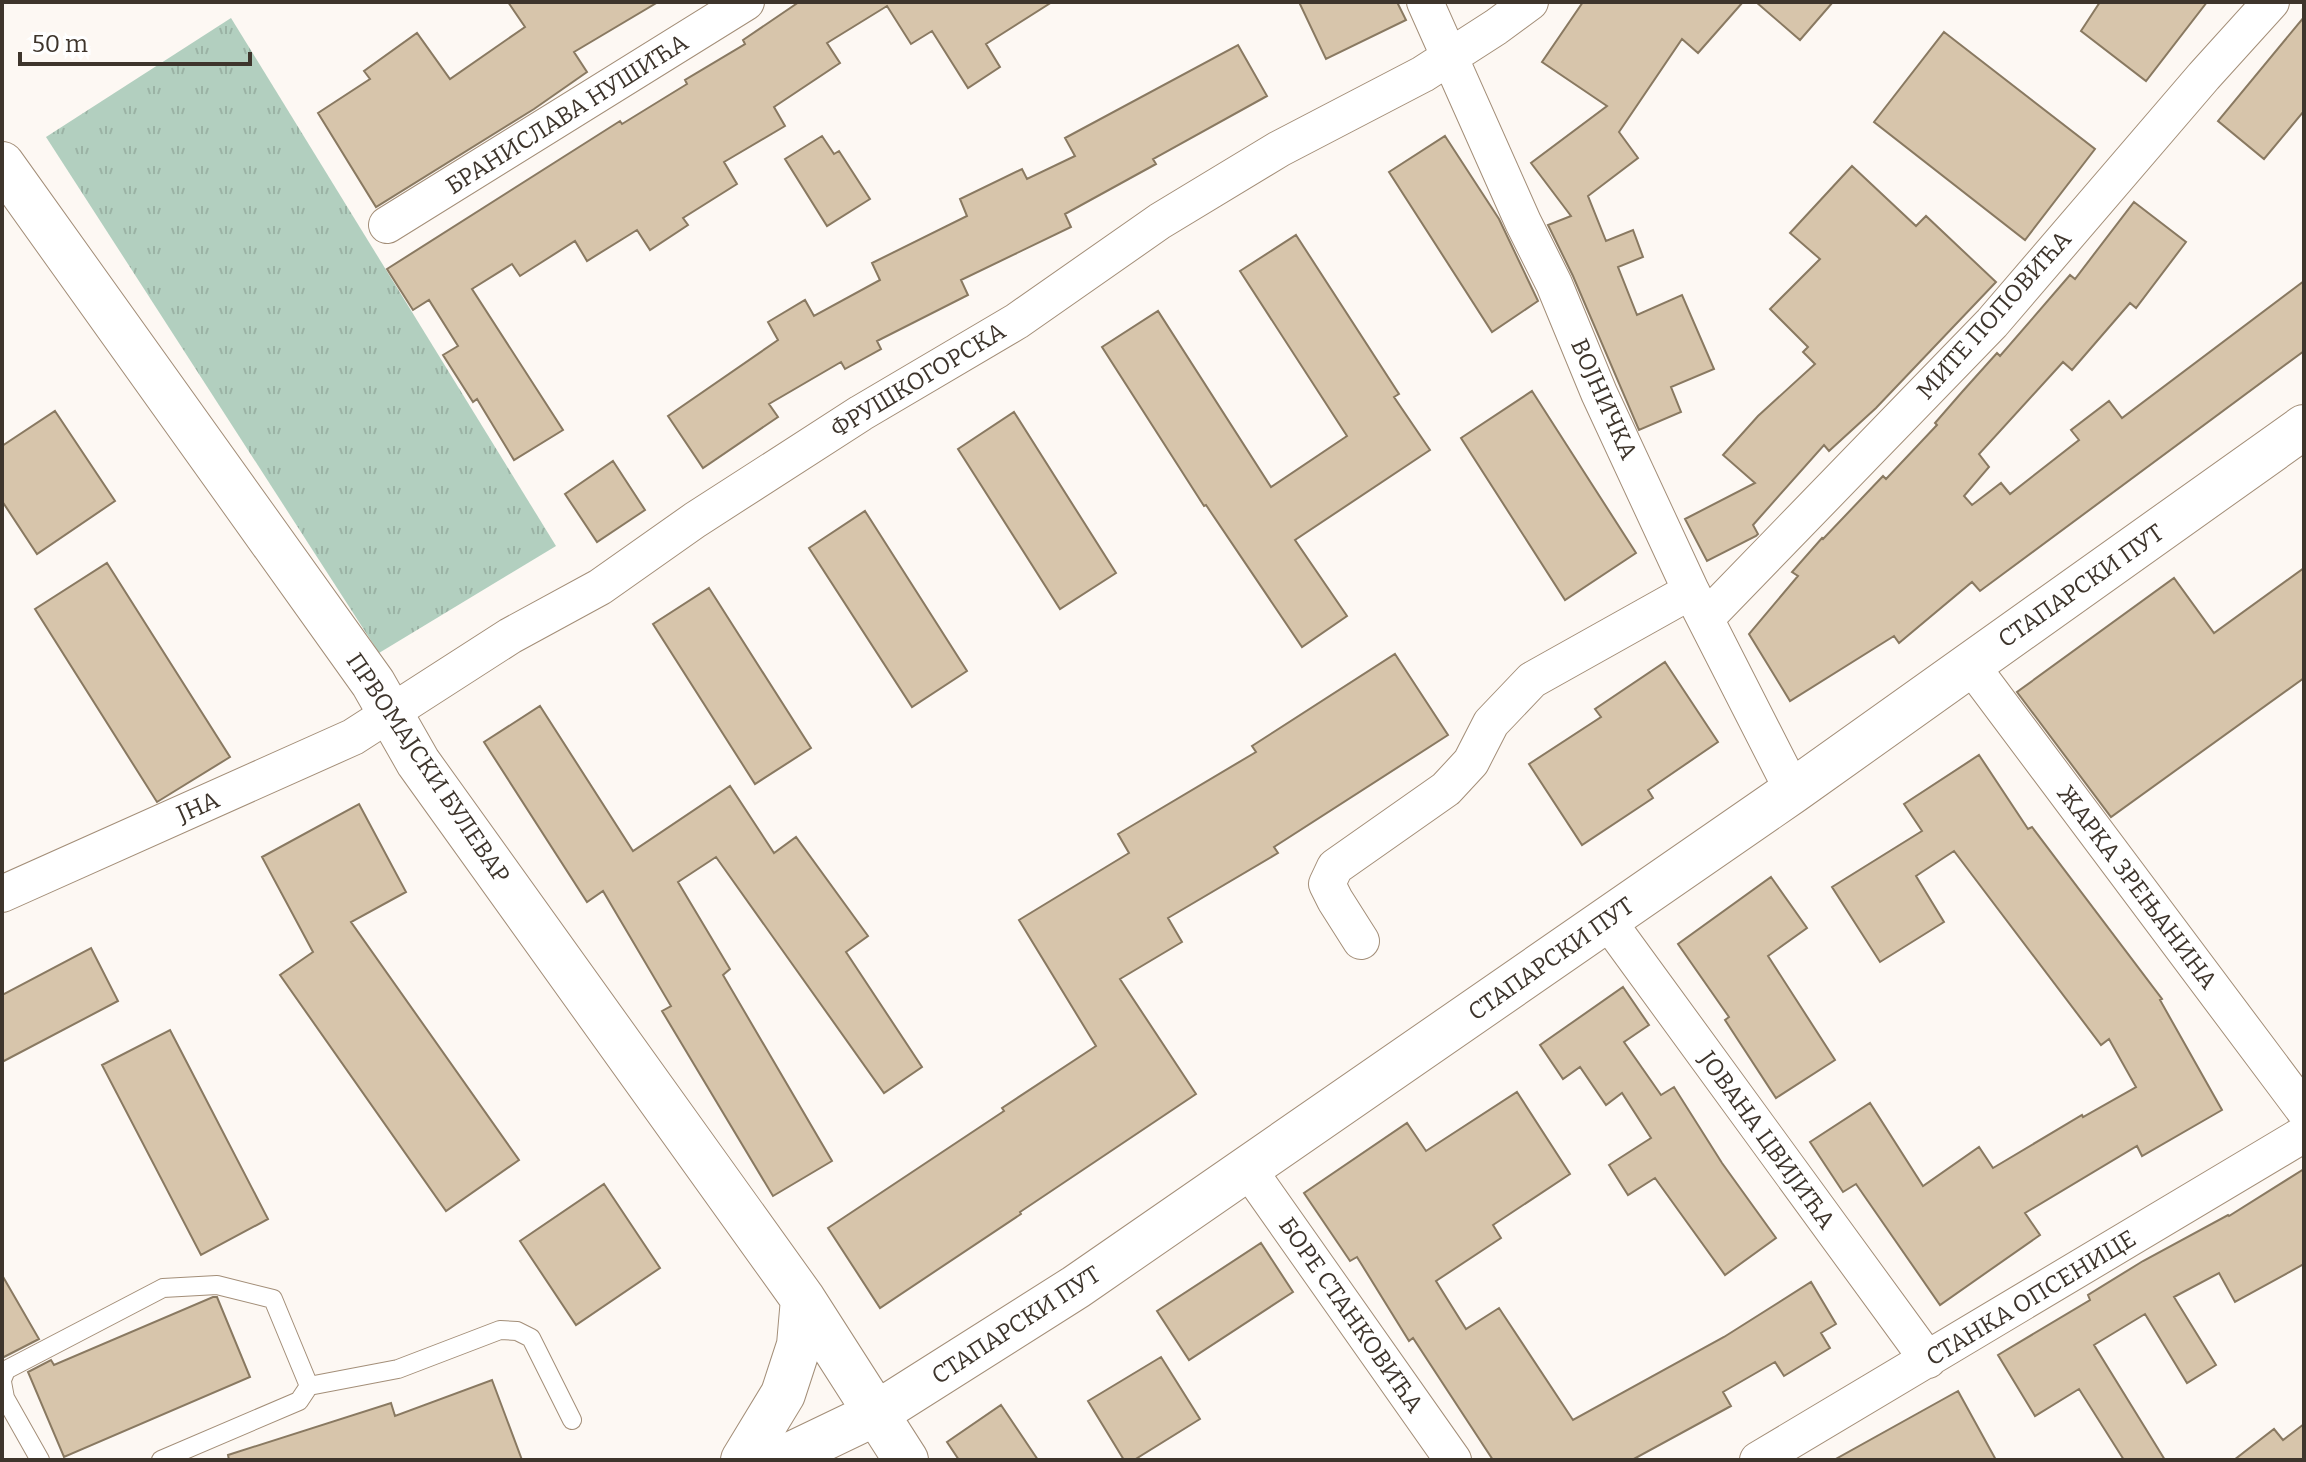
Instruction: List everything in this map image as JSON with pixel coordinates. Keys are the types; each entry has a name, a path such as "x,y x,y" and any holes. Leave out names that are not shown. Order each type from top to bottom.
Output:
{"main road":[{"name":"ПРВОМАЈСКИ БУЛЕВАР","path":"2,164 363,670 418,762 803,1299 906,1460"},
{"name":"СТАПАРСКИ ПУТ","path":"779,1460 877,1413 1076,1287 1793,791 2304,427"},
{"path":"743,1460 783,1394 799,1345 803,1299"}],"street":[{"name":"БРАНИСЛАВА НУШИЋА","path":"387,225 746,2"},
{"name":"ВОЈНИЧКА","path":"1425,2 1554,284 1599,393 1699,605 1793,791"},
{"name":"ФРУШКОГОРСКА","path":"391,713 510,636 600,587 695,520 861,413 1017,321 1160,221 1279,149 1423,74 1530,2"},
{"name":"МИТЕ ПОПОВИЋА","path":"1361,941 1327,884 1335,867 1446,789 1471,762 1491,723 1532,680 1699,605 1992,323 2271,2"},
{"name":"ЖАРКА ЗРЕЊАНИНА","path":"1970,664 2304,1110"},
{"name":"ЈНА","path":"7,882 353,737 391,713"},
{"name":"ЈОВАНА ЦВИЈИЋА","path":"1607,920 1928,1360"},
{"name":"СТАНКА ОПСЕНИЦЕ","path":"1758,1460 2304,1134"},
{"name":"БОРЕ СТАНКОВИЋА","path":"1248,1169 1453,1460"}],"lane":[{"path":"40,1460 5,1398 2,1381 6,1370 163,1288 217,1285 273,1299 309,1386"},
{"path":"161,1460 299,1401 309,1386 398,1369 500,1330 517,1331 531,1338 572,1420"}],"green space":[{"path":"231,18 556,546 379,653 46,137"}],"building":[{"path":"508,2 658,2 574,52 587,72 534,109 376,207 318,113 370,79 364,71 417,33 450,79 525,27"},
{"path":"799,2 1052,2 986,44 1000,67 968,88 932,31 911,44 887,6 827,43 840,63 774,107 785,126 724,162 737,184 683,218 688,225 650,250 637,230 587,261 575,241 520,276 512,264 472,289 563,430 514,460 477,399 473,402 443,355 458,346 429,300 413,310 387,269 620,121 622,124 687,84 685,80 745,44 743,40"},
{"path":"1299,2 1397,2 1406,20 1326,59"},
{"path":"1583,2 1743,2 1698,53 1682,39 1619,132 1638,158 1588,196 1606,241 1633,230 1643,257 1618,267 1637,315 1682,295 1714,369 1671,387 1681,412 1639,430 1548,225 1571,216 1531,163 1607,106 1542,62"},
{"path":"1756,2 1833,2 1800,40"},
{"path":"2100,2 2207,2 2146,81 2081,31"},
{"path":"2304,17 2304,111 2264,159 2218,121"},
{"path":"1944,32 2095,149 2025,240 1874,122"},
{"path":"1238,45 1267,96 1153,159 1156,164 1065,214 1071,227 961,280 968,295 877,341 881,349 845,369 841,362 769,404 778,417 703,468 668,416 778,340 768,322 805,300 814,316 880,280 872,263 967,216 960,199 1022,169 1027,179 1075,156 1065,138"},
{"path":"822,136 834,154 839,151 870,199 827,226 785,159"},
{"path":"1445,136 1499,219 1538,301 1492,332 1389,172"},
{"path":"1852,166 1916,226 1926,216 1996,282 1876,408 1829,451 1824,445 1753,525 1758,534 1756,536 1707,561 1685,519 1755,483 1723,455 1758,416 1815,364 1803,352 1808,347 1770,309 1820,259 1790,233"},
{"path":"2134,202 2186,242 2136,308 2130,303 2072,370 2063,362 1979,454 1989,467 1964,496 1972,505 2001,483 2010,494 2079,440 2071,430 2109,401 2122,418 2304,281 2304,351 1980,591 1972,582 1899,643 1894,636 1790,701 1749,634 1798,576 1792,572 1822,538 1883,476 1886,479 1937,425 1935,423 1962,392 1997,353 2000,356 2070,275 2075,279"},
{"path":"1296,235 1399,394 1394,397 1430,450 1295,540 1347,616 1302,647 1204,506 1102,347 1158,311 1271,487 1347,436 1240,271"},
{"path":"1532,391 1636,553 1565,600 1461,438"},
{"path":"55,411 115,501 37,554 2,501 2,446"},
{"path":"1014,412 1116,573 1060,609 958,449"},
{"path":"613,461 645,510 597,542 565,494"},
{"path":"865,511 967,671 912,707 809,548"},
{"path":"107,563 230,757 157,802 35,609"},
{"path":"2304,568 2304,678 2111,817 2017,692 2174,578 2214,633"},
{"path":"709,588 811,748 755,784 653,624"},
{"path":"1395,654 1448,735 1274,847 1278,853 1168,918 1182,942 1120,979 1196,1094 880,1308 828,1228 1096,1046 1019,920 1129,853 1118,834 1256,752 1252,746"},
{"path":"1665,662 1718,742 1648,790 1653,798 1582,845 1529,764 1601,717 1595,709"},
{"path":"540,706 633,851 730,786 774,853 796,837 868,936 846,952 922,1067 884,1093 716,857 678,882 730,969 723,975 832,1161 773,1196 662,1011 671,1006 603,891 587,902 484,742"},
{"path":"1979,755 2028,829 2032,827 2162,999 2222,1110 2142,1156 2137,1146 2025,1213 2040,1235 1940,1305 1856,1184 1843,1192 1810,1142 1870,1103 1923,1186 1979,1147 1993,1168 2136,1087 2109,1039 2101,1045 1954,851 1916,876 1944,922 1880,962 1832,887 1922,831 1904,804"},
{"path":"359,804 406,892 351,922 519,1160 446,1211 280,975 313,952 262,857"},
{"path":"1771,877 1807,928 1768,956 1835,1060 1776,1098 1725,1020 1729,1017 1678,944"},
{"path":"91,948 118,1001 2,1062 2,995"},
{"path":"1623,987 1649,1025 1624,1042 1661,1095 1674,1087 1722,1163 1776,1238 1725,1275 1655,1178 1628,1195 1609,1165 1651,1138 1622,1093 1606,1105 1580,1067 1563,1079 1540,1045"},
{"path":"170,1030 268,1219 201,1255 102,1065"},
{"path":"1517,1092 1570,1174 1493,1225 1501,1238 1436,1281 1466,1329 1499,1308 1573,1420 1724,1337 1811,1282 1836,1324 1821,1333 1830,1348 1784,1376 1775,1362 1723,1392 1731,1406 1632,1460 1493,1460 1413,1338 1409,1341 1357,1257 1350,1261 1304,1193 1407,1123 1426,1151"},
{"path":"2304,1169 2304,1264 2235,1302 2219,1273 2174,1297 2216,1365 2187,1383 2145,1314 2094,1345 2165,1460 2124,1460 2079,1389 2035,1416 1998,1355 2090,1300 2088,1295 2143,1261 2229,1216"},
{"path":"604,1184 660,1268 576,1325 520,1241"},
{"path":"1261,1243 1293,1292 1189,1360 1157,1311"},
{"path":"2,1275 39,1339 2,1358"},
{"path":"217,1297 250,1377 64,1457 28,1372 51,1360 54,1365"},
{"path":"1161,1357 1200,1419 1134,1460 1124,1460 1088,1401"},
{"path":"492,1380 522,1460 229,1460 228,1455 391,1403 395,1416"},
{"path":"1958,1391 1996,1460 1834,1460"},
{"path":"1001,1405 1038,1460 959,1460 947,1442"},
{"path":"2304,1424 2304,1460 2234,1460 2274,1429 2283,1440"}]}
